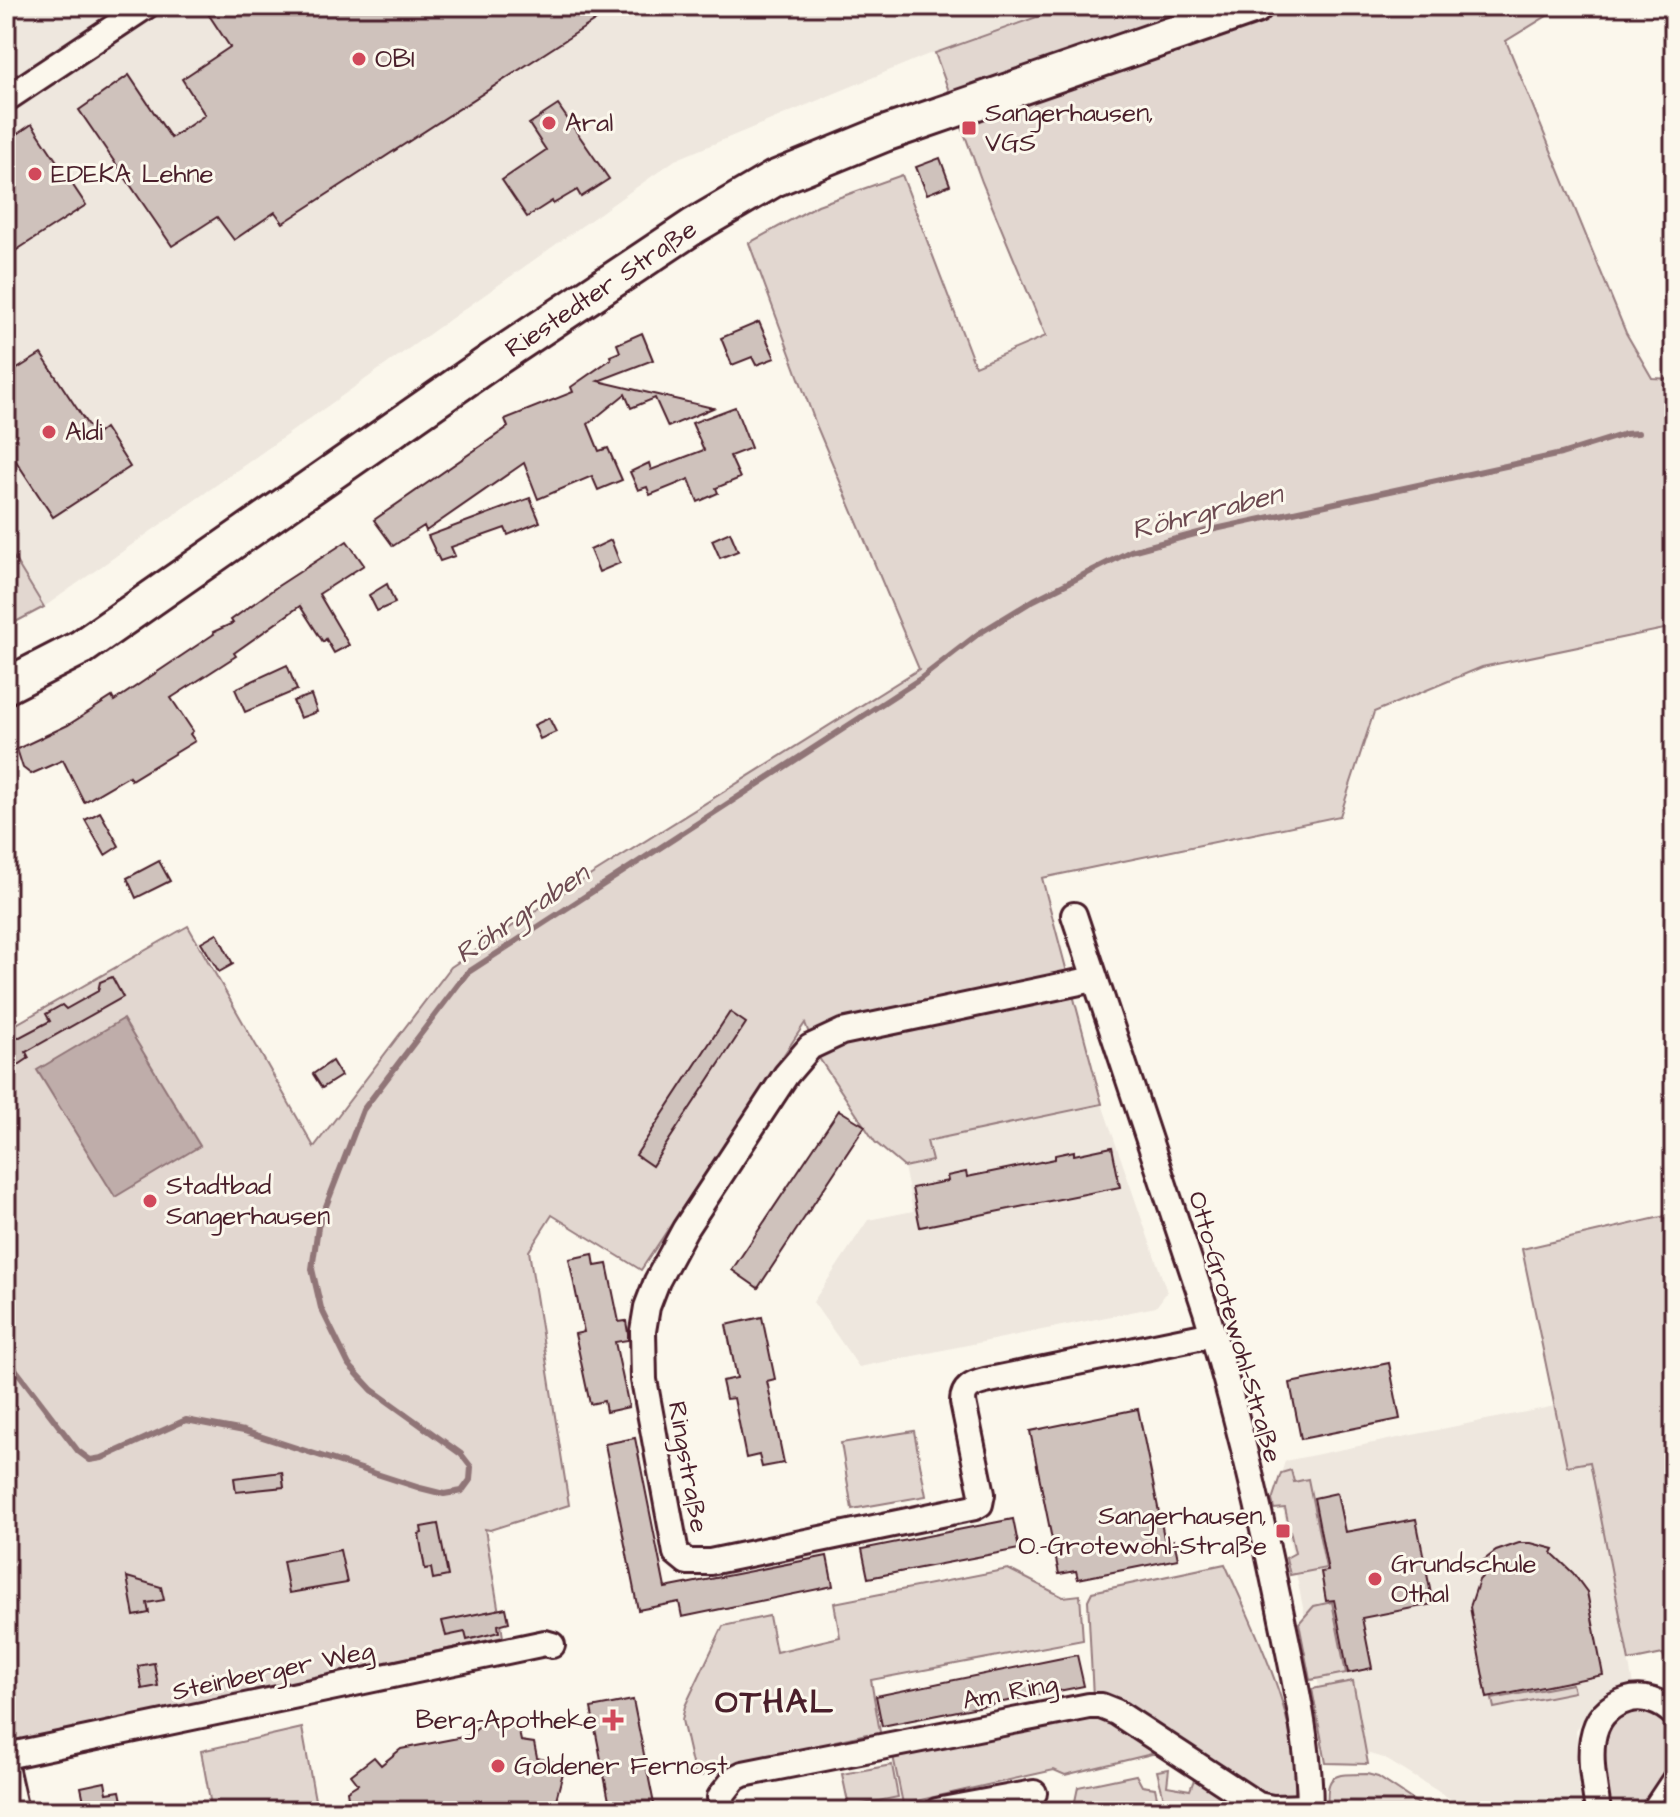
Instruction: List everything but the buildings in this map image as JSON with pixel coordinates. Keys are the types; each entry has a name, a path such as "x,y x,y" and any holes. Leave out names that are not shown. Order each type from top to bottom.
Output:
{"main road":[{"name":"Riestedter Straße","path":"6,686 82,647 493,360 694,226 774,179 884,134 1255,6"}],"street":[{"path":"6,99 146,6"},
{"name":"Otto-Grotewohl-Straße","path":"1074,915 1213,1334 1272,1567 1310,1772 1310,1809"},
{"name":"Ringstraße","path":"1094,979 854,1029 823,1039 810,1047 786,1075 688,1224 657,1281 645,1315 642,1347 646,1391 674,1547 683,1560 710,1562 966,1510 980,1504 982,1491 963,1405 963,1394 969,1387 979,1382 1213,1334"},
{"name":"Steinberger Weg","path":"6,1756 545,1643 552,1645"},
{"path":"1598,1811 1591,1743 1601,1716 1616,1704 1633,1698 1657,1702 1674,1714"},
{"name":"Am Ring","path":"720,1808 720,1797 743,1774 1093,1706 1116,1712 1258,1805 1310,1809"},
{"path":"6,1771 15,1811"},
{"path":"1654,1811 1674,1781"},
{"path":"937,1811 1034,1793"}],"shaded area":[{"path":"6,6 1068,6 924,56 675,160 44,607 6,545"},
{"path":"1068,6 1563,6 1506,41 1626,333 1652,378 1674,379 1674,627 1482,667 1374,712 1340,816 1042,878 1102,1104 927,1141 932,1161 904,1167 875,1142 817,1055 805,1023 641,1270 552,1215 529,1251 569,1505 485,1529 503,1637 6,1745 6,1030 188,926 314,1147 451,967 556,897 919,669 817,427 749,243 818,205 902,175 975,366 1046,336 982,182 935,53"},
{"path":"6,545 44,607 6,627"},
{"path":"123,1019 200,1146 115,1197 37,1070"},
{"path":"1102,1104 1167,1292 1156,1307 859,1367 813,1302 868,1220 913,1211 904,1167 932,1160 926,1142"},
{"path":"1674,1214 1674,1689 1663,1654 1629,1661 1590,1462 1567,1466 1522,1249"},
{"path":"1555,1406 1567,1466 1590,1462 1634,1690 1605,1698 1586,1715 1576,1731 1584,1811 1470,1811 1384,1758 1366,1753 1333,1756 1278,1484 1285,1461"},
{"path":"914,1431 926,1496 852,1509 841,1443"},
{"path":"1291,1470 1294,1482 1308,1479 1326,1568 1290,1575 1286,1558 1295,1553 1285,1508 1274,1509 1272,1500 1281,1473"},
{"path":"1225,1564 1273,1676 1290,1735 1295,1764 1295,1793 1271,1802 1093,1697 1088,1600 1092,1592"},
{"path":"1008,1569 1063,1597 1080,1595 1083,1640 871,1680 881,1738 869,1741 867,1734 835,1741 836,1748 695,1777 682,1720 685,1706 723,1626 769,1616 776,1652 840,1637 834,1603"},
{"path":"1332,1602 1346,1673 1310,1680 1299,1623 1314,1606"},
{"path":"1353,1681 1368,1764 1326,1763 1312,1689"},
{"path":"1572,1684 1574,1692 1494,1708 1492,1699"},
{"path":"1639,1706 1668,1719 1674,1729 1674,1764 1647,1811 1603,1811 1599,1769 1606,1722"},
{"path":"1101,1715 1164,1751 1065,1775 1054,1770 903,1804 892,1751"},
{"path":"302,1728 317,1811 212,1811 201,1751"},
{"path":"892,1765 898,1797 849,1807 842,1774"},
{"path":"1169,1769 1167,1786 1190,1790 1197,1772 1204,1784 1245,1811 1167,1811 1157,1771"},
{"path":"1367,1774 1378,1777 1429,1811 1328,1811 1328,1790 1333,1779"},
{"path":"1136,1775 1142,1786 1155,1788 1160,1811 1073,1811 1078,1787"}],"waterway":[{"name":"Röhrgraben","path":"1667,424 1674,422"},
{"name":"Röhrgraben","path":"6,1357 78,1451 90,1460 102,1458 186,1420 244,1431 420,1488 444,1494 462,1491 470,1480 471,1467 461,1454 372,1390 349,1365 321,1308 312,1269 318,1227 363,1110 467,973 920,679 978,634 1034,600 1131,551 1206,531 1561,454 1625,434 1638,433"}],"place":[{"name":"OBI","path":"359,59"},
{"name":"Aral","path":"549,123"},
{"name":"Sangerhausen, VGS","path":"969,128"},
{"name":"EDEKA Lehne","path":"35,174"},
{"name":"Aldi","path":"49,432"},
{"name":"Stadtbad Sangerhausen","path":"150,1201"},
{"name":"Sangerhausen, O.-Grotewohl-Straße","path":"1283,1531"},
{"name":"Grundschule Othal","path":"1375,1579"},
{"name":"Berg-Apotheke","path":"613,1720"},
{"name":"Goldener Fernost","path":"498,1766"}],"district":[{"name":"OTHAL","path":"775,1702"}]}
